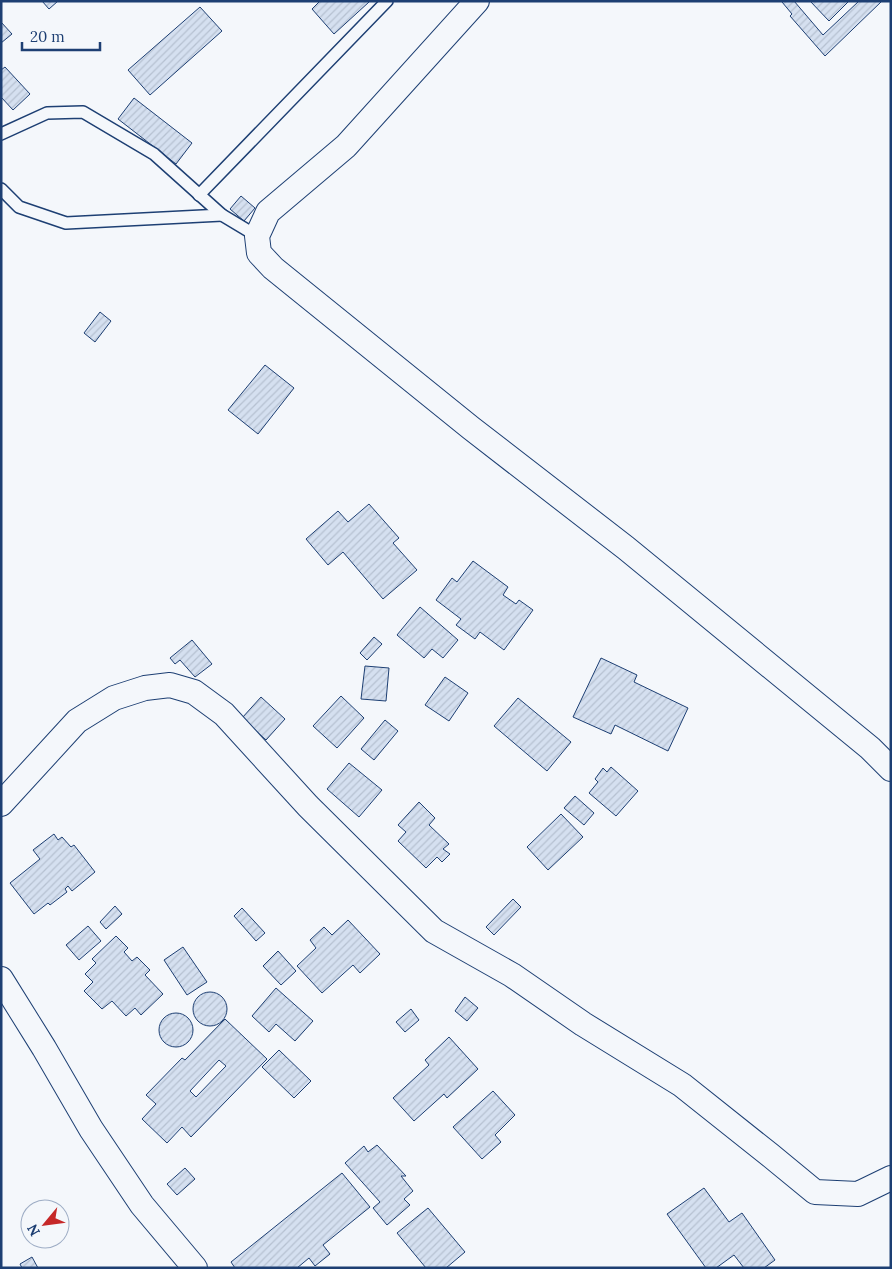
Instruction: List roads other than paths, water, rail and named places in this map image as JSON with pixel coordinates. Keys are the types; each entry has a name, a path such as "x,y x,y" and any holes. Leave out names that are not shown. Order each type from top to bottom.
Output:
{"street":[{"path":"477,1 346,146 268,212 257,236 259,253 273,268 471,428 626,548 870,748 891,769"},
{"path":"1,804 78,722 114,698 145,688 170,685 194,692 224,714 308,806 434,931 512,975 583,1024 682,1085 815,1192 858,1194 891,1178"},
{"path":"1,979 91,1129 142,1205 195,1268"}],"lane":[{"path":"199,195 388,1"},
{"path":"1,134 47,113 82,112 154,154 222,215 257,236"},
{"path":"1,189 19,207 66,224 222,215"}]}
